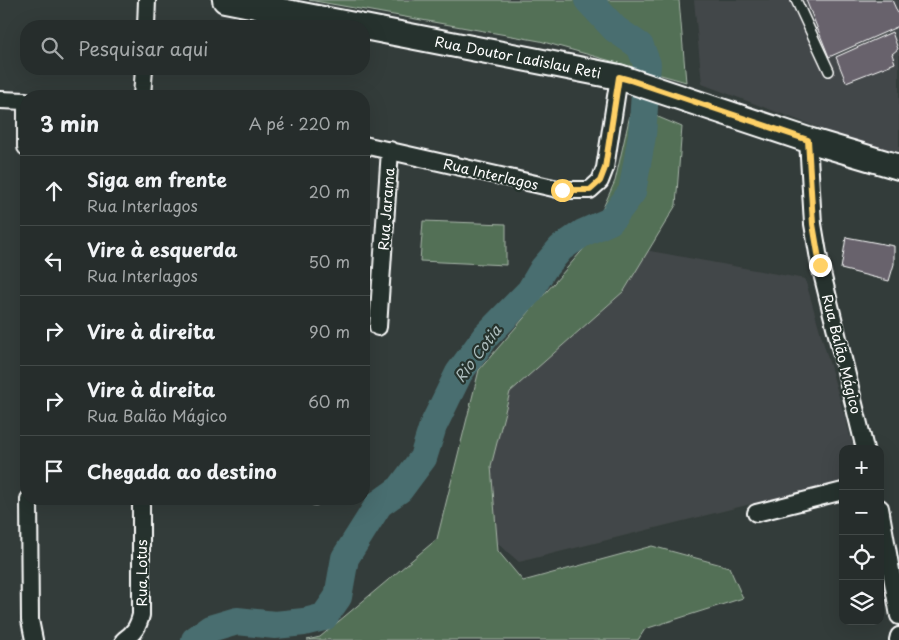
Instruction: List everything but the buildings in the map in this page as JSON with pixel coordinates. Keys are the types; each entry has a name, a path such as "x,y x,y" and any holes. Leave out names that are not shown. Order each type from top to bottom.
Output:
{"street":[{"path":"146,20 147,0"},
{"path":"225,0 329,20"},
{"name":"Rua Doutor Ladislau Reti","path":"370,28 625,79 808,140 899,167"},
{"path":"142,90 144,75"},
{"name":"Rua Interlagos","path":"370,146 562,190 590,190 600,181 605,168 625,79"},
{"path":"0,100 20,101"},
{"name":"Rua Balão Mágico","path":"808,140 813,224 820,265 864,445"},
{"name":"Rua Jarama","path":"378,327 390,150"},
{"path":"756,513 839,492"},
{"path":"29,505 30,620 34,640"},
{"name":"Rua Lotus","path":"124,640 132,635 138,626 140,615 141,505"},
{"path":"884,515 892,530 899,616"},
{"path":"898,640 899,636"}],"lane":[{"path":"796,0 829,71"}],"shaded area":[{"path":"694,0 899,0 899,158 702,84"},
{"path":"617,245 805,279 853,445 839,445 839,482 519,562 475,523 495,393"}],"green space":[{"path":"309,0 679,0 686,82 540,41"},
{"path":"632,106 682,127 676,205 624,291 510,392 491,466 498,551 523,581 652,546 729,567 743,598 645,629 638,640 307,640 320,637 437,539 479,370 586,246 615,181"},
{"path":"423,221 506,224 506,265 420,261"}],"waterway":[{"name":"Rio Cotia","path":"195,640 210,629 237,621 275,625 304,622 324,617 338,597 345,558 379,504 400,489 423,458 433,426 459,373 486,336 530,291 543,269 561,248 583,233 610,221 632,192 642,136 647,64 640,46 615,29 588,0"}],"route":[{"path":"562,190 576,192 590,190 600,181 605,168 619,77 630,80 808,140 813,224 820,265"}]}
